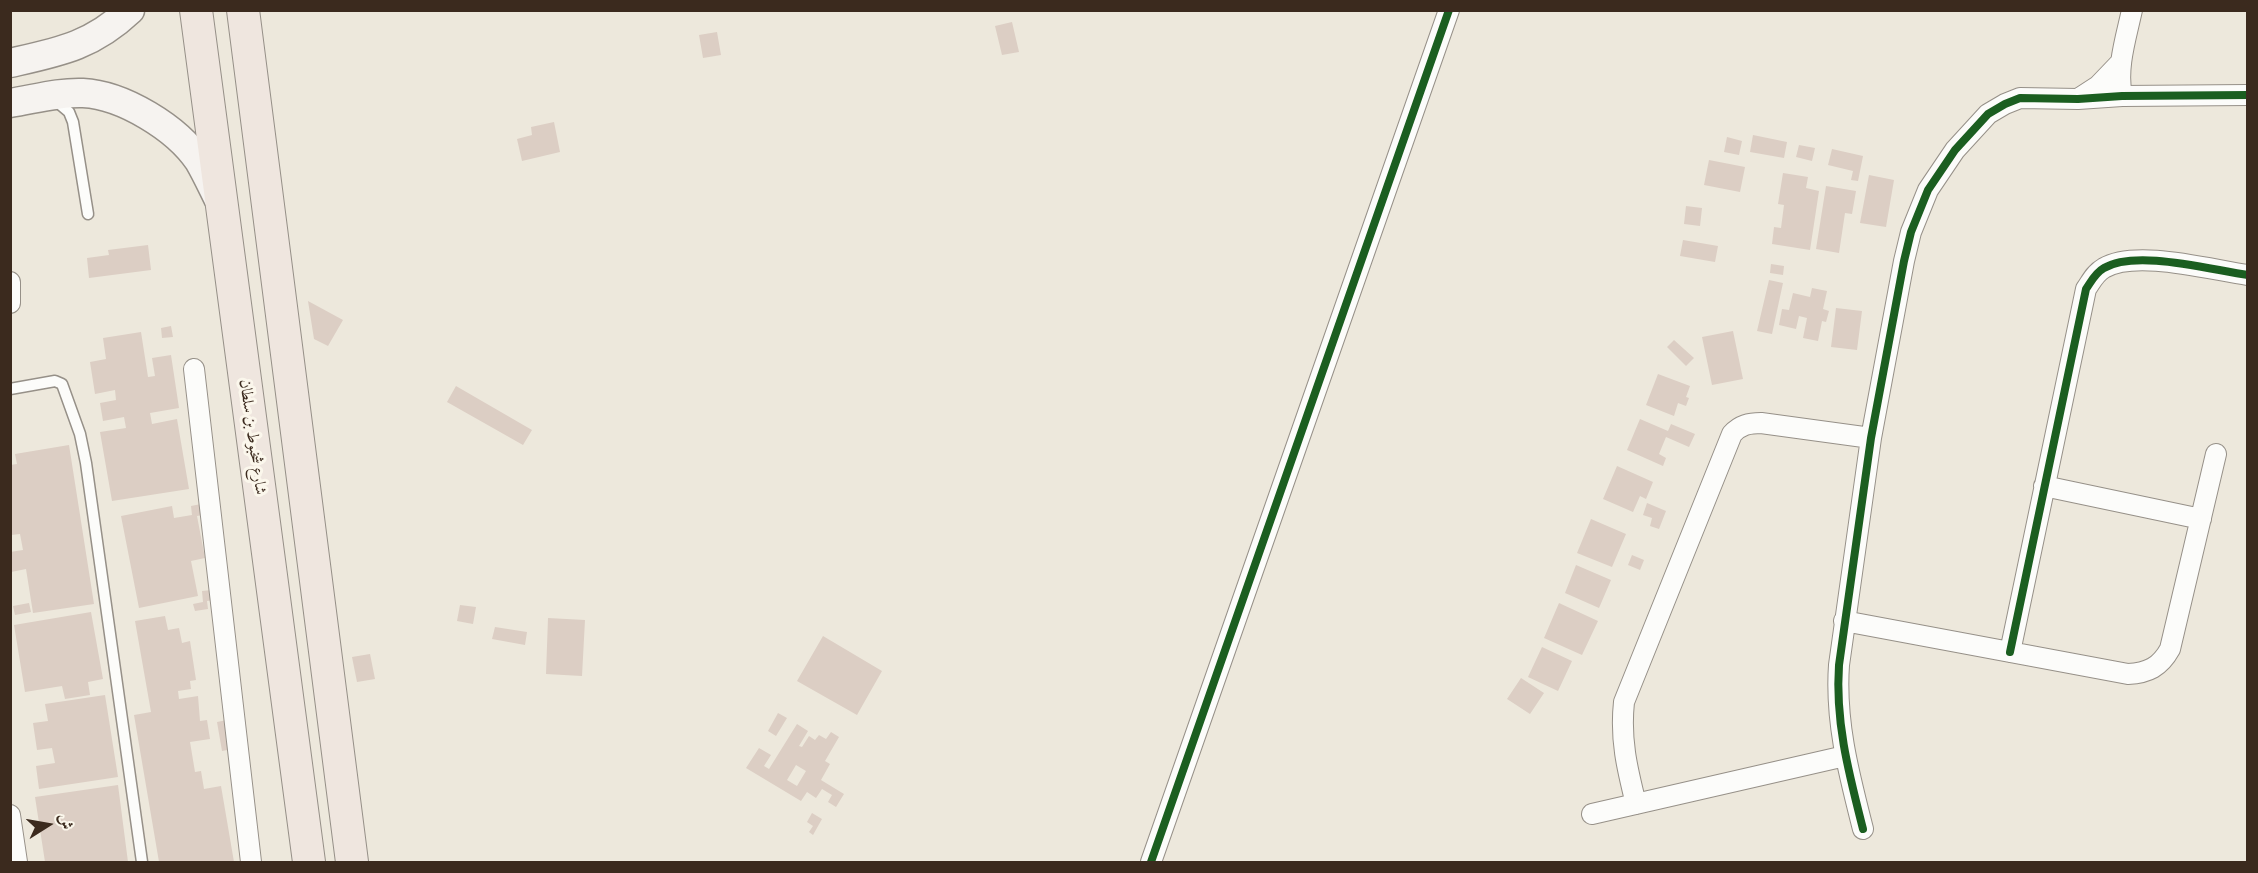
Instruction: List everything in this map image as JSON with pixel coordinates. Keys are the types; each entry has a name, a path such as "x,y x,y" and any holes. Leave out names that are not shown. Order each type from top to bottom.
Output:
{"main road":[{"name":"شارع شخبوط بن سلطان","path":"196,10 309,862"},
{"path":"243,10 352,862"}],"street":[{"path":"10,63 59,52 89,41 114,25 130,10"},
{"path":"1151,862 1449,10"},
{"path":"2122,96 2121,62 2132,10"},
{"path":"2078,99 2098,86 2121,62"},
{"path":"10,103 62,93 86,93 104,96 134,107 183,141 198,160 221,204"},
{"path":"1863,829 1845,756 1837,695 1844,621 1871,438 1904,261 1911,232 1928,190 1955,150 1988,114 2020,98 2078,99 2247,94"},
{"path":"2010,652 2086,290 2101,269 2114,263 2145,260 2247,276"},
{"path":"10,282 10,303"},
{"path":"194,369 251,862"},
{"path":"1636,804 1624,752 1621,727 1624,702 1732,434 1738,428 1750,423 1761,423 1871,438"},
{"path":"1844,621 2128,674 2156,667 2170,649 2216,454"},
{"path":"2044,486 2200,519"},
{"path":"1592,814 1845,756"},
{"path":"10,815 17,862"}],"lane":[{"path":"47,96 60,103 69,112 73,122 88,214"},
{"path":"10,389 56,381 62,384 80,434 142,862"}],"building":[{"path":"1012,22 1019,52 1002,55 995,26"},
{"path":"717,32 721,55 703,58 699,35"},
{"path":"554,122 560,152 522,161 517,139 532,135 531,127"},
{"path":"1753,135 1787,142 1784,158 1750,152"},
{"path":"1727,137 1742,141 1739,155 1724,152"},
{"path":"1799,145 1815,148 1812,161 1796,157"},
{"path":"1832,149 1863,156 1858,181 1851,180 1853,171 1828,165"},
{"path":"1709,160 1745,167 1740,192 1704,185"},
{"path":"1783,173 1808,177 1806,188 1819,191 1810,250 1772,244 1774,227 1781,228 1784,205 1778,204"},
{"path":"1869,175 1894,180 1886,227 1860,223"},
{"path":"1826,186 1856,191 1852,214 1845,213 1839,253 1816,249"},
{"path":"1686,206 1702,208 1700,226 1684,224"},
{"path":"1683,240 1718,246 1715,262 1680,256"},
{"path":"148,245 151,270 89,278 87,258 109,255 108,250"},
{"path":"1771,264 1784,266 1783,275 1770,273"},
{"path":"1769,280 1783,283 1772,334 1757,331"},
{"path":"1812,288 1827,291 1823,309 1829,311 1826,322 1822,321 1818,341 1803,338 1807,318 1799,316 1796,329 1779,325 1782,309 1789,310 1793,293 1810,297"},
{"path":"308,301 343,320 328,346 314,339"},
{"path":"1836,308 1862,311 1857,350 1831,347"},
{"path":"171,326 173,337 162,338 161,328"},
{"path":"1733,331 1743,379 1712,385 1702,337"},
{"path":"141,332 148,377 155,376 152,358 171,355 179,408 150,413 152,424 177,419 189,489 112,501 100,432 126,428 124,417 103,421 100,403 116,400 115,390 95,394 90,362 106,359 103,338"},
{"path":"1674,340 1694,358 1686,366 1667,347"},
{"path":"1658,374 1690,386 1686,406 1678,403 1674,416 1646,405"},
{"path":"456,386 532,430 523,445 447,402"},
{"path":"1640,419 1668,431 1671,424 1695,434 1689,447 1666,437 1659,454 1666,458 1663,466 1627,450"},
{"path":"69,445 94,604 33,613 26,569 11,572 10,567 10,552 23,550 20,534 11,535 10,532 10,465 17,464 15,454"},
{"path":"1617,466 1653,482 1646,499 1640,496 1633,512 1603,499"},
{"path":"1647,503 1666,511 1659,529 1650,526 1652,518 1643,515"},
{"path":"201,504 203,515 197,516 205,558 191,561 198,596 139,608 121,516 172,506 174,518 192,515 191,506"},
{"path":"1591,519 1626,534 1612,567 1577,553"},
{"path":"1632,555 1644,560 1640,570 1628,565"},
{"path":"1576,565 1611,580 1599,608 1565,593"},
{"path":"212,590 214,600 207,601 208,609 195,611 193,604 203,602 202,591"},
{"path":"29,603 31,612 15,615 13,606"},
{"path":"1559,603 1598,621 1582,655 1544,638"},
{"path":"460,605 476,607 473,624 457,621"},
{"path":"91,612 103,679 88,682 90,695 65,699 62,686 25,692 14,625"},
{"path":"165,616 168,630 179,628 182,643 190,641 196,680 190,681 191,689 178,691 179,699 198,696 200,721 207,720 210,739 190,742 195,772 201,771 204,789 221,786 234,862 159,862 134,715 151,712 135,621"},
{"path":"548,618 585,620 582,676 546,674"},
{"path":"495,627 527,632 525,645 492,639"},
{"path":"823,636 882,671 857,715 797,681"},
{"path":"1542,647 1572,661 1558,691 1528,677"},
{"path":"370,654 375,679 357,682 352,657"},
{"path":"1521,678 1544,693 1530,714 1507,699"},
{"path":"105,695 118,777 39,789 36,766 55,763 52,748 37,750 33,723 48,721 45,704"},
{"path":"778,713 787,718 776,736 768,731"},
{"path":"227,720 233,749 222,751 217,722"},
{"path":"797,724 808,731 799,746 802,747 809,736 815,740 819,735 826,739 831,732 839,737 825,761 830,764 821,780 844,794 836,807 828,802 832,795 822,789 816,798 807,792 801,801 746,768 759,748 771,755 764,766 769,769","holes":["796,765 806,771 797,786 787,780"]},
{"path":"118,785 128,862 45,862 35,797"},
{"path":"812,813 822,819 813,835 809,832 813,826 807,822"}],"cycle path":[{"path":"1151,862 1449,10"},
{"path":"1863,829 1848,768 1841,727 1839,665 1871,438 1904,261 1911,232 1928,190 1955,150 1988,114 2020,98 2248,95"},
{"path":"2010,652 2086,289 2104,268 2135,260 2174,262 2248,275"}]}
